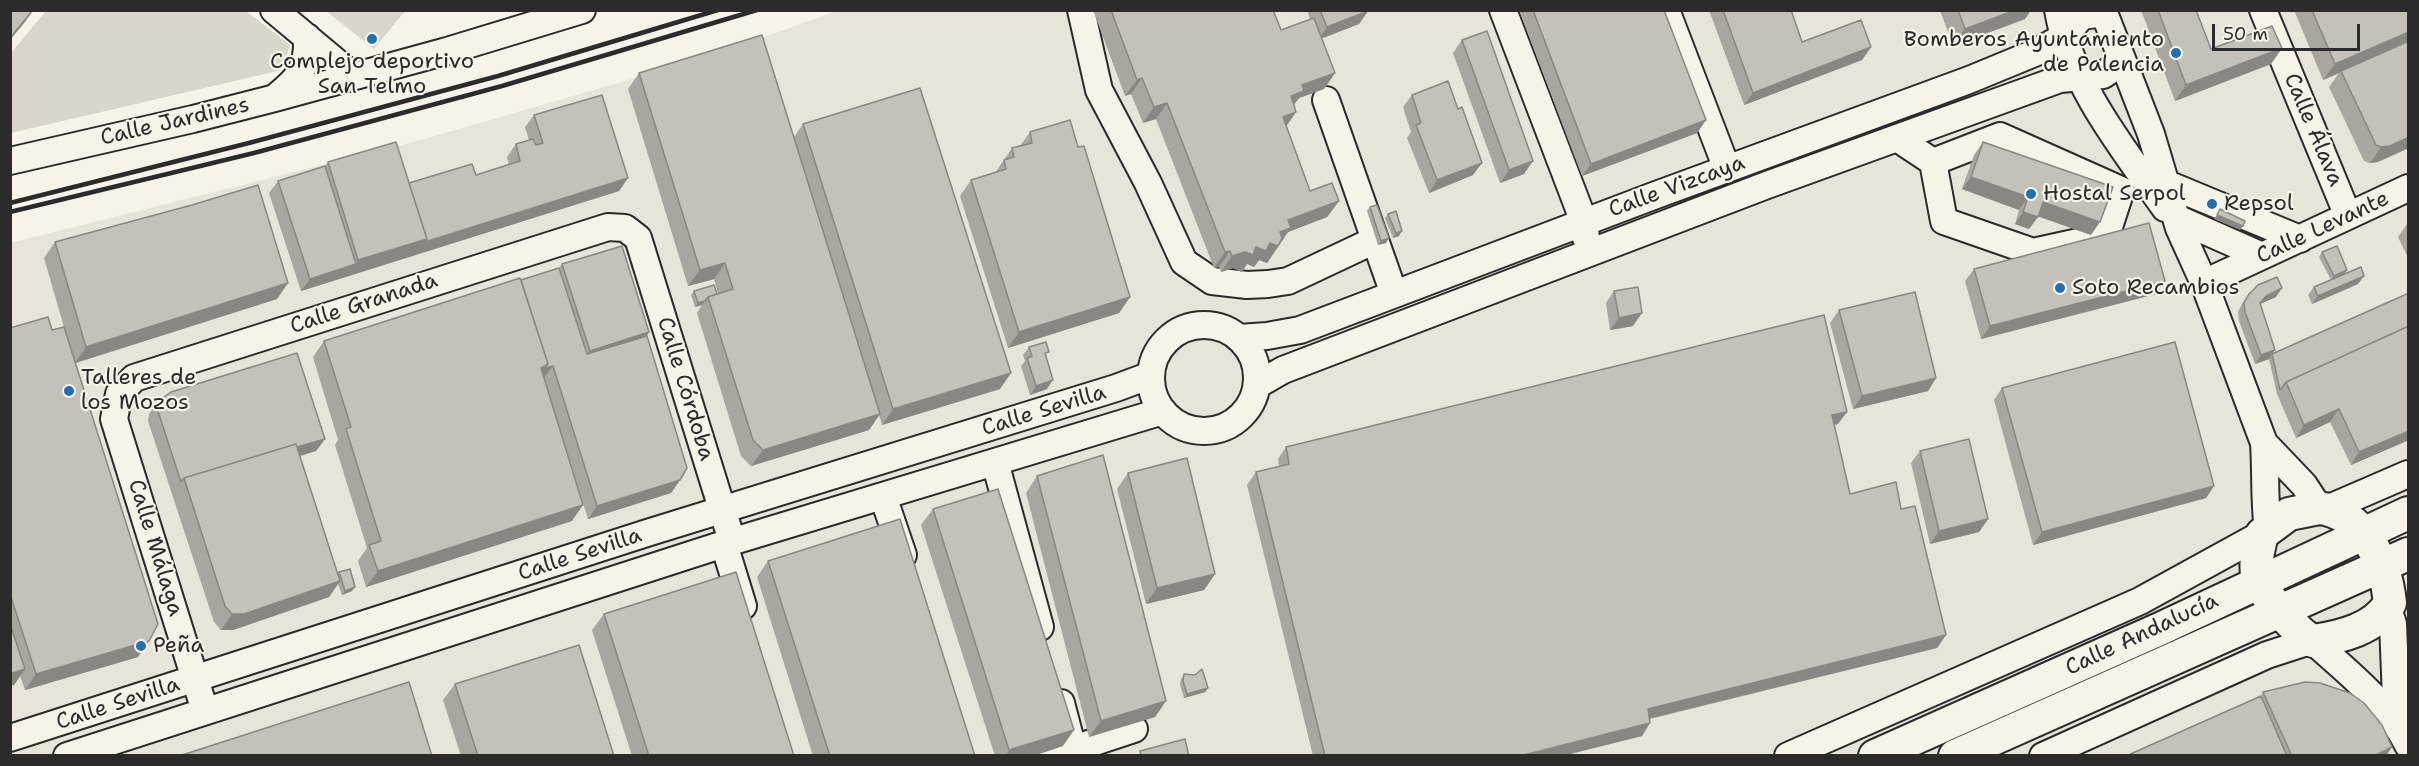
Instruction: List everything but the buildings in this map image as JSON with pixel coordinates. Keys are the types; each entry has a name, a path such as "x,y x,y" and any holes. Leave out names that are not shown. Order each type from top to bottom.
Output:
{"main road":[{"path":"2323,509 2348,520 2396,559 2396,602 2364,627 2342,636 2312,641 2294,629 2259,581 2256,558 2265,532 2289,514 2323,509"},
{"name":"Calle Andalucía","path":"1875,756 2162,628 2409,513"},
{"name":"Calle Andalucía","path":"1955,756 2396,559"}],"street":[{"path":"274,10 353,76"},
{"name":"Calle Jardines","path":"10,161 275,98 582,10"},
{"path":"1081,10 1100,90 1148,183 1184,262 1212,281 1247,285 1288,282 1375,240"},
{"path":"1503,10 1584,222 1588,253"},
{"path":"1666,10 1727,169"},
{"path":"2058,10 2062,37 2101,116 2158,185 2204,283 2264,443 2265,532"},
{"name":"Calle Álava","path":"2263,10 2348,216"},
{"path":"2103,12 2151,134 2158,185"},
{"name":"Calle Vizcaya","path":"1239,338 1300,330 1584,222 1970,80 2037,52 2062,37 2082,16 2103,12"},
{"path":"275,98 296,80 305,66 307,37"},
{"name":"Calle Vizcaya","path":"1257,385 1283,370 1588,253 2060,79 2103,75 2122,62"},
{"path":"1326,100 1394,294"},
{"path":"1932,162 2000,136 2121,190 2158,185 2300,239"},
{"path":"1897,138 1932,162 1944,220 2033,252 2106,236 2121,190"},
{"name":"Calle Levante","path":"2204,283 2409,188"},
{"path":"2177,223 2262,256"},
{"name":"Calle Granada","path":"114,419 119,394 134,378 608,227 625,228 638,238"},
{"name":"Calle Córdoba","path":"638,238 723,510 728,543 752,633"},
{"path":"1203,325 1215,326 1228,330 1239,338 1253,358 1257,372 1257,385 1254,398 1244,414 1235,422 1215,430 1202,431 1182,427 1163,411 1152,389 1151,375 1160,349 1169,338 1186,328 1203,325"},
{"name":"Calle Sevilla","path":"10,738 1151,375"},
{"name":"Calle Sevilla","path":"67,756 728,543 1163,411"},
{"name":"Calle Málaga","path":"114,419 205,711"},
{"path":"2264,443 2304,485 2323,509 2409,474"},
{"path":"995,462 1045,645"},
{"path":"883,496 909,575"},
{"name":"Calle Andalucía","path":"1788,756 2140,601 2265,532"},
{"path":"2396,602 2393,624 2403,734"},
{"path":"2043,756 2268,655 2312,641 2365,688 2403,734"},
{"path":"1055,680 1063,752 1134,729"}],"shaded area":[{"name":"Complejo deportivo San Telmo","path":"405,10 374,49 326,11"},
{"path":"46,11 246,11 290,45 282,70 11,133 11,53"},
{"path":"837,11 2408,11 2408,755 11,755 10,243 421,140 711,56"}],"railway":[{"path":"10,203 249,143 498,76 718,10"},
{"path":"10,212 254,153 502,86 757,10"}],"place":[{"name":"Complejo deportivo San Telmo","path":"372,39"},
{"name":"Bomberos Ayuntamiento de Palencia","path":"2176,53"},
{"name":"Hostal Serpol","path":"2031,194"},
{"name":"Repsol","path":"2212,204"},
{"name":"Soto Recambios","path":"2060,288"},
{"name":"Talleres de los Mozos","path":"69,391"},
{"name":"Peña","path":"141,646"}]}
